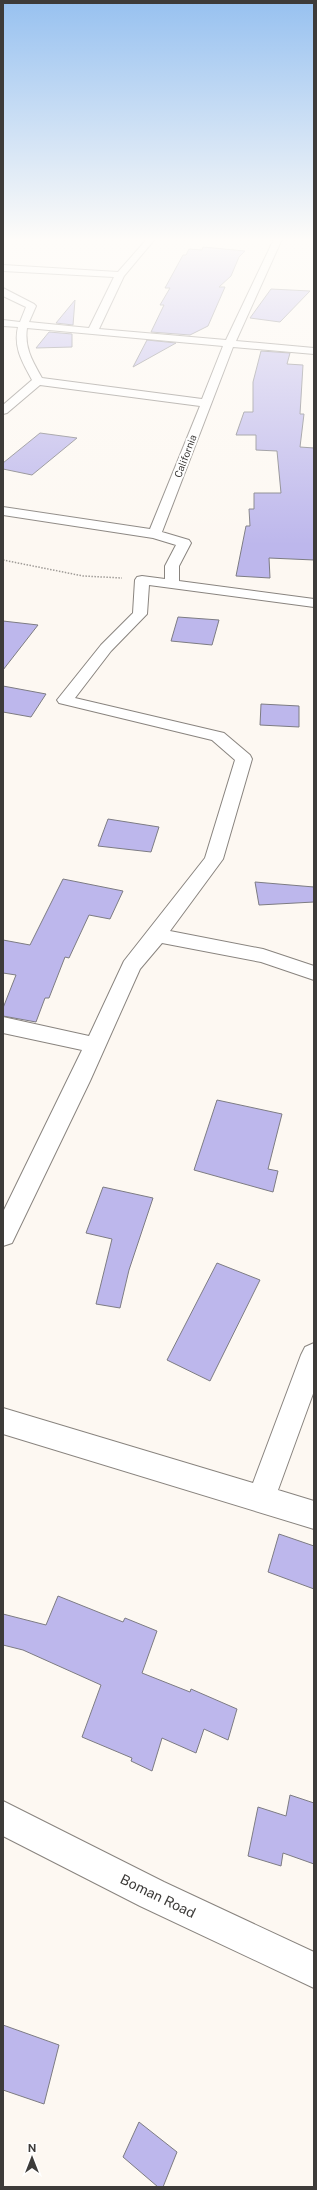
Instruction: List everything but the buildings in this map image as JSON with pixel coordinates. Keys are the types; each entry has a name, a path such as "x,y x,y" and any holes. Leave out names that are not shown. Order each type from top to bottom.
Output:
{"street":[{"path":"21,341 21,348 38,381"},
{"path":"219,341 314,351"},
{"name":"California","path":"155,534 230,342"},
{"path":"3,411 38,381 206,403"},
{"path":"3,511 155,534 184,542 172,566 172,585"},
{"path":"3,1236 95,1045 131,966 157,936 214,859 244,760 218,736 65,700 106,648 140,614 142,580 314,603"},
{"path":"157,936 263,956 314,973"},
{"path":"3,1025 95,1045"},
{"path":"261,1499 314,1354"},
{"path":"3,1421 314,1515"},
{"name":"Boman Road","path":"3,1818 152,1894 314,1970"}],"path":[{"path":"3,560 83,576 142,580"}]}
